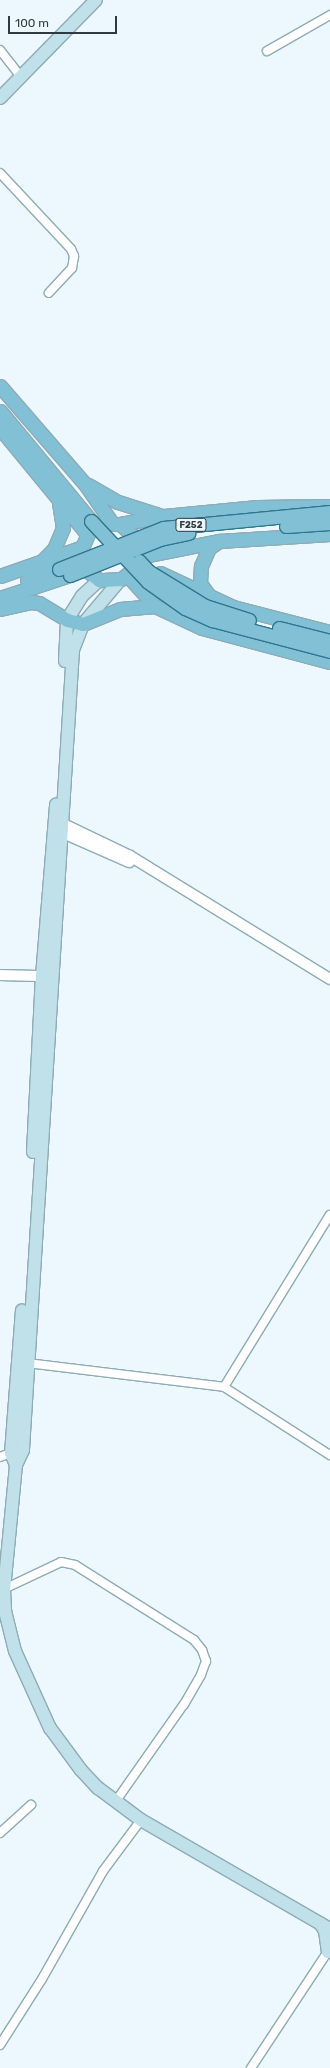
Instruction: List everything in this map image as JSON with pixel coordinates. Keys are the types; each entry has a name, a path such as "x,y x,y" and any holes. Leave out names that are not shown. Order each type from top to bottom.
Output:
{"main road":[{"path":"0,98 96,0"},
{"path":"0,386 85,484 116,524 134,536 138,560"},
{"path":"0,397 73,480 95,519 148,571 205,606 239,618 330,640"},
{"path":"0,411 148,582 185,608 212,620 330,651"},
{"path":"0,428 59,502 87,534"},
{"path":"85,484 118,502 164,516"},
{"path":"41,562 54,549 63,528 59,502"},
{"path":"99,580 84,567 80,548 87,534 96,526 164,516 258,507 330,506"},
{"name":"F252","path":"64,572 162,528 330,512"},
{"name":"F252","path":"64,572 174,536 330,523"},
{"path":"329,1949 325,1926 141,1820 115,1802 81,1770 50,1728 16,1651 5,1611 4,1589 16,1465 11,1453 29,1215 42,976 58,826 73,650 84,624 138,560 219,541 330,534"},
{"path":"210,597 200,583 201,566 209,548 219,541"},
{"path":"0,576 80,548"},
{"path":"138,560 210,597 233,607 330,632"},
{"path":"0,588 64,572"},
{"path":"0,598 64,572"},
{"path":"11,1453 27,1363 58,826 67,620 82,596 99,580 124,577 155,606 202,628 330,662"},
{"path":"0,609 31,602 47,606 67,620 84,624 120,609 155,606"}],"street":[{"path":"267,51 330,15"},
{"path":"0,50 21,77"},
{"path":"0,173 71,249 74,256 72,268 49,293"},
{"path":"58,826 130,856 330,979"},
{"path":"58,826 127,861 330,986"},
{"path":"0,975 42,976"},
{"path":"224,1387 329,1219"},
{"path":"27,1363 224,1387 330,1455"},
{"path":"4,1589 61,1562 75,1565 194,1640 202,1650 206,1661 201,1675 184,1704 115,1802"},
{"path":"0,1833 31,1805"},
{"path":"0,2045 42,1979 103,1871 141,1820"},
{"path":"251,2068 329,1949"}]}
